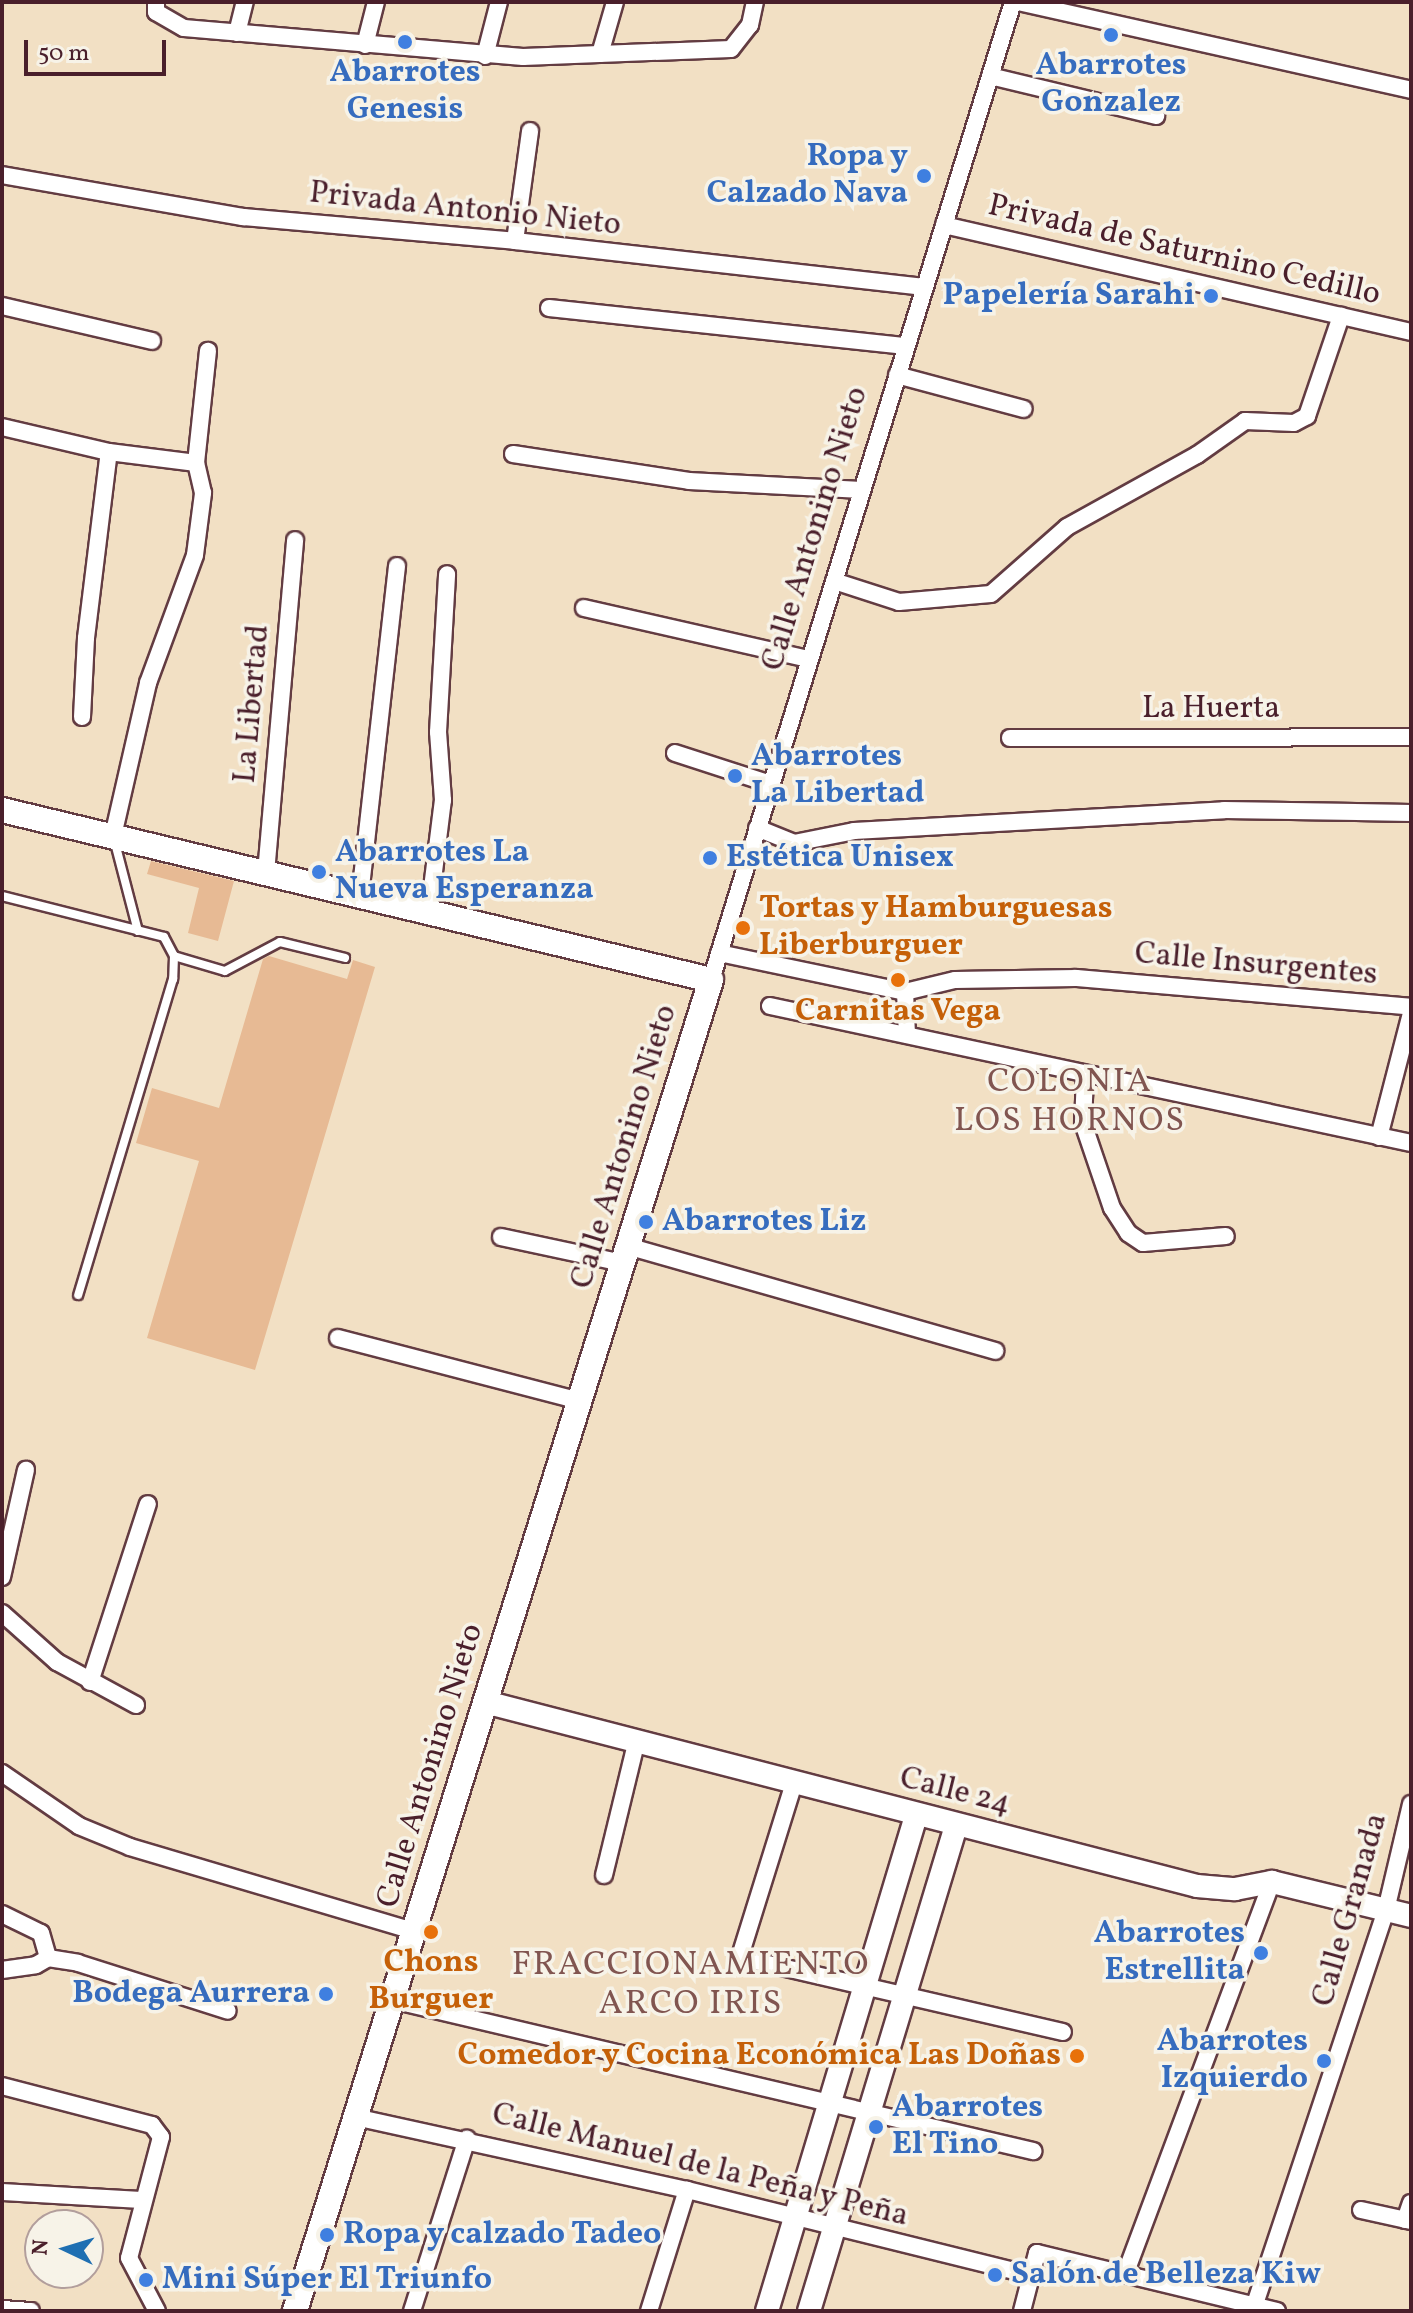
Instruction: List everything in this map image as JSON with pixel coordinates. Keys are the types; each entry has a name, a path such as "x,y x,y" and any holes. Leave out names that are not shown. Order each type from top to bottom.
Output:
{"main road":[{"path":"3,814 113,836 711,980"},
{"name":"Calle Antonino Nieto","path":"295,2311 711,980"}],"street":[{"path":"237,33 245,2"},
{"path":"365,45 376,2"},
{"path":"485,56 499,2"},
{"path":"600,54 615,2"},
{"path":"156,7 184,28 485,56 731,49 750,25 755,2"},
{"path":"1016,2 1411,90"},
{"name":"Calle Antonino Nieto","path":"711,980 924,287 1016,2"},
{"path":"990,76 1156,116"},
{"path":"515,241 530,131"},
{"name":"Privada Antonio Nieto","path":"2,175 243,217 515,241 924,287"},
{"name":"Privada de Saturnino Cedillo","path":"944,225 1411,332"},
{"path":"2,306 152,341"},
{"path":"549,308 906,346"},
{"path":"834,581 899,602 991,594 1067,527 1197,455 1245,421 1294,423 1307,416 1341,316"},
{"path":"113,836 148,683 195,555 203,493 196,463 208,351"},
{"path":"897,375 1024,409"},
{"path":"2,427 109,452 196,463"},
{"path":"82,717 86,638 109,452"},
{"path":"513,454 689,481 862,490"},
{"name":"La Libertad","path":"266,873 295,540"},
{"path":"360,896 397,566"},
{"path":"429,912 443,800 438,707 447,574"},
{"path":"584,608 808,664"},
{"path":"702,644 808,664"},
{"name":"La Huerta","path":"1010,738 1411,737"},
{"path":"675,753 771,784"},
{"path":"757,828 794,843 854,831 1224,810 1411,813"},
{"name":"Calle Insurgentes","path":"719,953 905,992 955,980 1076,978 1411,1007"},
{"path":"905,992 907,1035"},
{"path":"770,1006 1085,1076 1411,1143"},
{"path":"1379,1137 1411,1013"},
{"path":"1085,1076 1083,1123 1112,1208 1128,1233 1143,1243 1226,1236"},
{"path":"501,1237 625,1254 995,1351"},
{"path":"338,1338 579,1401"},
{"path":"2,1577 26,1470"},
{"path":"90,1682 148,1504"},
{"path":"2,1613 34,1644 90,1682 136,1705"},
{"name":"Calle 24","path":"485,1702 636,1744 1197,1886 1235,1889 1272,1882 1411,1916"},
{"path":"604,1875 636,1744"},
{"path":"2,1773 79,1826 130,1847 413,1931"},
{"path":"794,1783 741,1953 751,1960 866,1984 1063,2032"},
{"name":"Calle Granada","path":"1255,2304 1386,1910 1411,1804"},
{"path":"767,2311 916,1816"},
{"path":"809,2311 956,1826"},
{"path":"1126,2272 1272,1882"},
{"path":"2,1914 41,1933 48,1958"},
{"path":"2,1970 48,1958 78,1963 228,2011"},
{"path":"392,2000 1033,2151"},
{"path":"2,2086 152,2125 161,2137 129,2258 157,2311"},
{"name":"Calle Manuel de la Peña y Peña","path":"355,2117 467,2139 687,2190 1030,2275"},
{"path":"412,2311 467,2139"},
{"path":"649,2311 687,2190"},
{"path":"2,2192 142,2200"},
{"path":"1361,2210 1408,2220 1411,2203"},
{"path":"1022,2311 1037,2253 1126,2272 1277,2311"},
{"path":"2,2309 31,2311"}],"lane":[{"path":"113,836 138,931"},
{"path":"2,896 164,937 174,956 173,979 78,1295"},
{"path":"174,956 225,971 280,942 345,958"}],"building":[{"path":"151,861 234,881 218,941 188,933 199,888 147,874"},
{"path":"269,956 347,979 353,960 375,967 255,1370 147,1338 199,1161 136,1143 152,1088 219,1108 263,959"}],"place":[{"name":"Abarrotes Gonzalez","path":"1111,35"},
{"name":"Abarrotes Genesis","path":"405,42"},
{"name":"Ropa y Calzado Nava","path":"924,176"},
{"name":"Papelería Sarahi","path":"1211,296"},
{"name":"Abarrotes La Libertad","path":"735,776"},
{"name":"Estética Unisex","path":"710,858"},
{"name":"Abarrotes La Nueva Esperanza","path":"319,872"},
{"name":"Tortas y Hamburguesas Liberburguer","path":"743,928"},
{"name":"Carnitas Vega","path":"898,980"},
{"name":"Abarrotes Liz","path":"646,1222"},
{"name":"Chons Burguer","path":"431,1932"},
{"name":"Abarrotes Estrellita","path":"1261,1953"},
{"name":"Bodega Aurrera","path":"326,1994"},
{"name":"Comedor y Cocina Económica Las Doñas","path":"1077,2056"},
{"name":"Abarrotes Izquierdo","path":"1324,2061"},
{"name":"Abarrotes El Tino","path":"876,2127"},
{"name":"Ropa y calzado Tadeo","path":"327,2235"},
{"name":"Salón de Belleza Kiw","path":"995,2275"},
{"name":"Mini Súper El Triunfo","path":"146,2280"}],"district":[{"name":"COLONIA LOS HORNOS","path":"1070,1102"},
{"name":"FRACCIONAMIENTO ARCO IRIS","path":"691,1984"}]}
